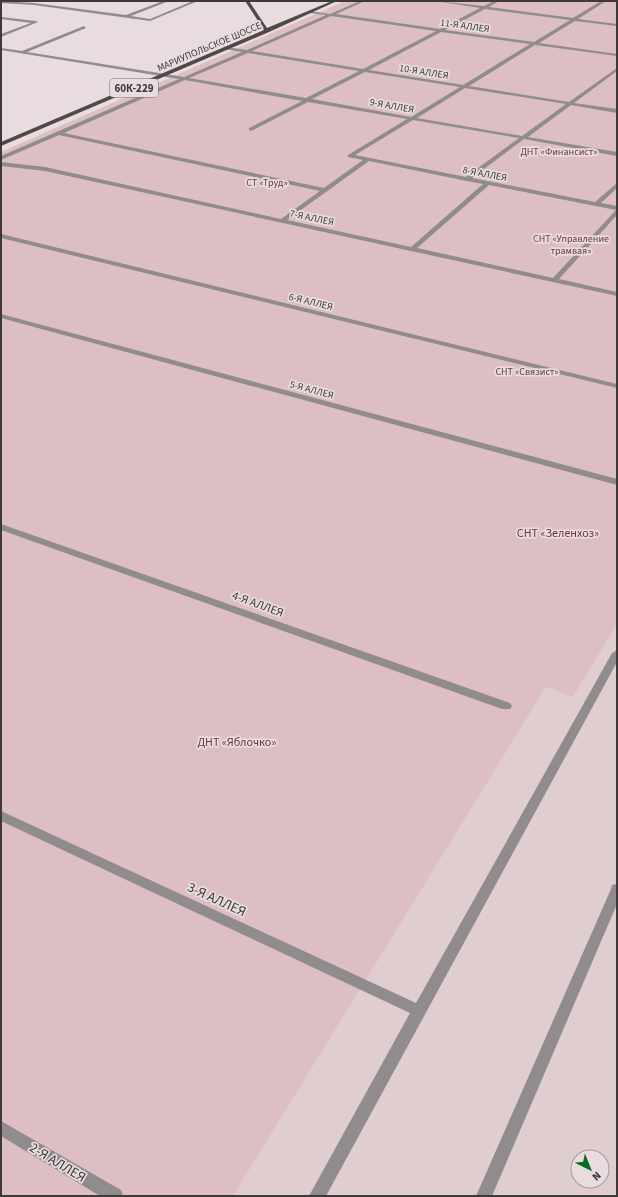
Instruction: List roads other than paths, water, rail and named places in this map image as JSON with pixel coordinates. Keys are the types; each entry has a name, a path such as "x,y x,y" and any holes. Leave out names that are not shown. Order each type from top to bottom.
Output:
{"main road":[{"path":"247,1 267,31"},
{"name":"МАРИУПОЛЬСКОЕ ШОССЕ","path":"1,144 335,1"}],"street":[{"path":"126,16 167,1"},
{"path":"1,2 27,5 34,4 150,20 196,1"},
{"path":"1,158 363,1"},
{"path":"437,1 617,25"},
{"path":"251,129 497,1"},
{"path":"411,118 604,1"},
{"path":"20,8 27,5"},
{"name":"11-Я АЛЛЕЯ","path":"310,12 617,55"},
{"path":"1,17 7,13"},
{"path":"1,17 36,22 1,36"},
{"path":"21,53 84,27"},
{"name":"10-Я АЛЛЕЯ","path":"227,48 617,112"},
{"name":"9-Я АЛЛЕЯ","path":"1,49 184,78 617,154"},
{"path":"467,179 617,69"},
{"name":"8-Я АЛЛЕЯ","path":"411,118 350,156 617,209"},
{"path":"58,133 325,190"},
{"path":"282,221 367,160"},
{"name":"7-Я АЛЛЕЯ","path":"1,164 45,169 617,294"},
{"path":"412,249 486,183"},
{"path":"596,204 617,185"},
{"path":"554,281 617,209"},
{"name":"6-Я АЛЛЕЯ","path":"1,236 617,386"},
{"name":"5-Я АЛЛЕЯ","path":"1,316 617,482"},
{"name":"4-Я АЛЛЕЯ","path":"3,529 506,706"},
{"path":"317,1196 420,1011 519,825 617,652"},
{"name":"3-Я АЛЛЕЯ","path":"1,816 420,1011"},
{"path":"484,1196 617,889"},
{"name":"2-Я АЛЛЕЯ","path":"1,1128 115,1196"}],"park label":[{"name":"ДНТ «Финансист»","path":"559,151"},
{"name":"СТ «Труд»","path":"267,182"},
{"name":"СНТ «Управление трамвая»","path":"571,244"},
{"name":"СНТ «Связист»","path":"527,371"},
{"name":"СНТ «Зеленхоз»","path":"558,533"},
{"name":"ДНТ «Яблочко»","path":"237,742"}]}
